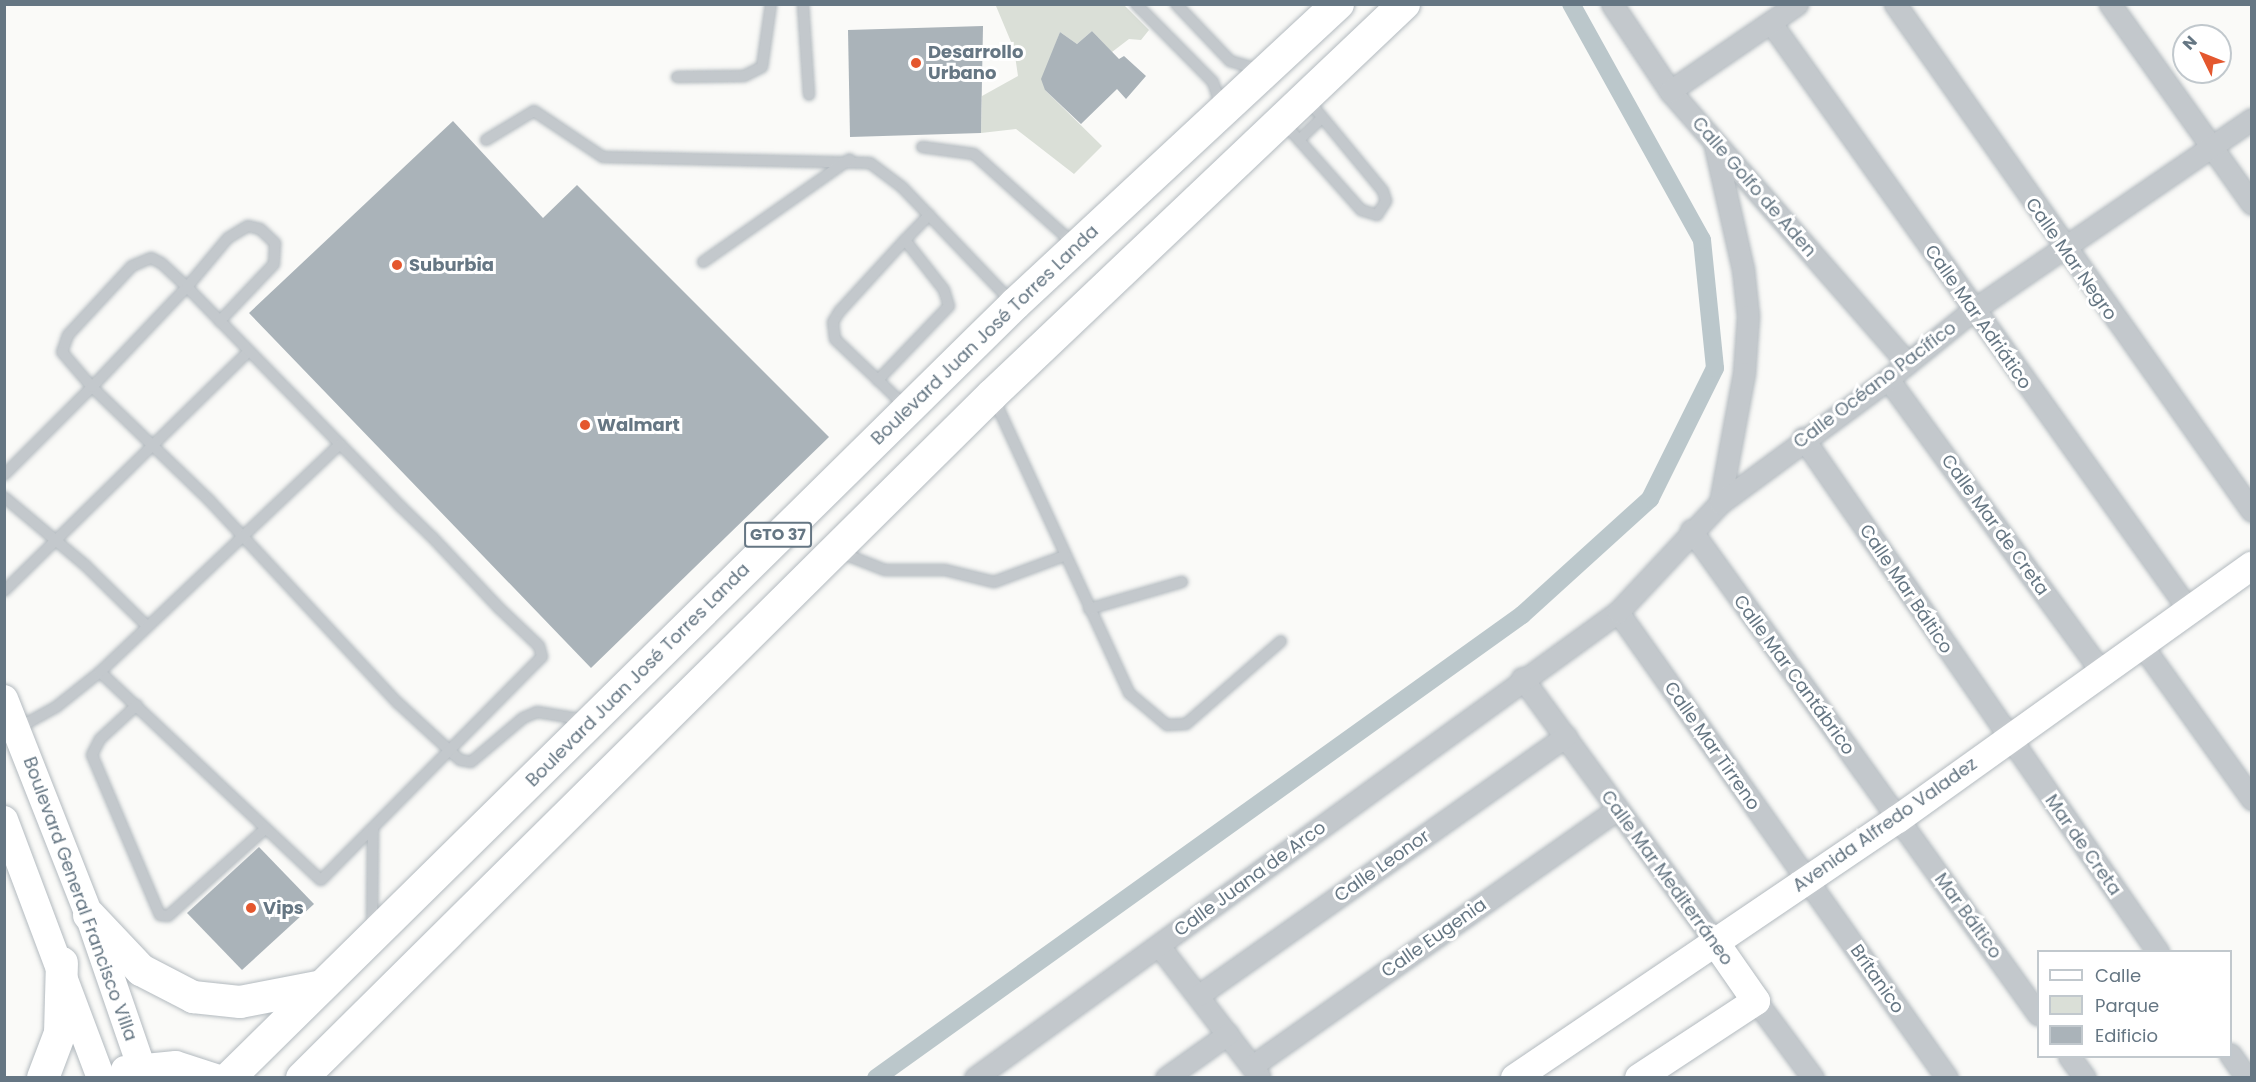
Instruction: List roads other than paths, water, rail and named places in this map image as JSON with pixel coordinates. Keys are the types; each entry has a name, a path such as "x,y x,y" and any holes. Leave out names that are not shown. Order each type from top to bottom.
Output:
{"main road":[{"name":"Boulevard Juan José Torres Landa","path":"229,1077 907,408 1015,304 1223,114 1338,4"},
{"name":"GTO 37","path":"302,1077 833,549 992,395 1314,107 1404,4"},
{"path":"89,915 141,970 193,998 240,1002 318,987"},
{"path":"43,1077 60,1033 62,963"},
{"path":"331,1077 362,1017"}],"street":[{"name":"Calle Golfo de Aden","path":"1612,4 1670,91 1907,363"},
{"path":"1670,91 1797,4"},
{"name":"Calle Mar Negro","path":"1894,4 2064,249 2252,511"},
{"path":"2110,4 2252,204"},
{"name":"Calle Mar Adriático","path":"1771,23 1973,310 2188,609"},
{"name":"Calle Océano Pacífico","path":"1522,678 1618,612 1691,530 1720,503 1803,438 1888,379 1973,310 2252,119"},
{"path":"1715,142 1743,269 1748,316 1744,373 1720,503"},
{"name":"Calle Mar de Creta","path":"1888,379 2102,672"},
{"name":"Calle Mar Báltico","path":"1803,438 2008,739"},
{"name":"Calle Mar Cantábrico","path":"1691,530 1898,819"},
{"name":"Avenida Alfredo Valadez","path":"1515,1077 1898,819 2188,609 2252,566"},
{"name":"Calle Mar Tirreno","path":"1618,612 1807,880"},
{"path":"2141,644 2252,799"},
{"name":"Calle Mar Mediterráneo","path":"1522,678 1566,736 1616,810 1813,1077"},
{"name":"Calle Juana de Arco","path":"975,1077 1159,946 1522,678"},
{"name":"Boulevard General Francisco Villa","path":"4,699 10,731 89,915 141,1066"},
{"name":"Calle Leonor","path":"1199,995 1566,736"},
{"name":"Mar de Creta","path":"2008,739 2157,950"},
{"name":"Calle Eugenia","path":"1256,1071 1616,810"},
{"name":"Mar Báltico","path":"1898,819 2037,1013"},
{"path":"4,820 12,862 62,963 101,1077"},
{"name":"Brítanico","path":"1807,880 1947,1077"},
{"path":"1159,946 1256,1071"},
{"path":"1639,1077 1756,1001"},
{"path":"1166,1077 1228,1034"},
{"path":"2232,1057 2247,1077"},
{"path":"2071,1058 2085,1077"},
{"path":"108,1077 141,1066 176,1065 216,1077"}],"lane":[{"path":"677,77 744,76 762,67 771,4"},
{"path":"803,4 809,95"},
{"path":"1136,4 1213,82 1223,114"},
{"path":"1176,4 1230,61 1267,71"},
{"path":"1290,130 1361,210 1377,215 1386,201 1383,191 1314,107"},
{"path":"486,140 534,111 603,157 850,159 888,173 1015,304"},
{"path":"922,147 974,154 1077,246"},
{"path":"704,262 850,159"},
{"path":"907,408 835,339 833,322 929,215"},
{"path":"4,475 92,387 239,230 248,226 269,235 277,253 274,264 220,321"},
{"path":"878,380 949,306 944,290 905,240"},
{"path":"100,672 321,880 450,753 539,662 542,651 187,287 152,258 132,266 63,344 65,360 152,443 450,753 471,762 523,718 537,712 591,720"},
{"path":"4,591 152,443 249,351"},
{"path":"992,395 1064,556 1129,693 1167,725 1196,720 1281,641"},
{"path":"10,731 57,707 100,672 340,444"},
{"path":"4,497 55,540 147,626"},
{"path":"833,549 885,570 945,570 993,582 1064,556"},
{"path":"1089,609 1182,582"},
{"path":"137,705 100,740 92,755 160,915 168,916 265,829"},
{"path":"372,936 373,828"}],"waterway":[{"path":"876,1078 1522,615 1650,499 1715,368 1702,240 1571,4"}],"place":[{"name":"Desarrollo Urbano","path":"916,63"},
{"name":"Suburbia","path":"397,265"},
{"name":"Walmart","path":"585,425"},
{"name":"Vips","path":"251,908"}]}
